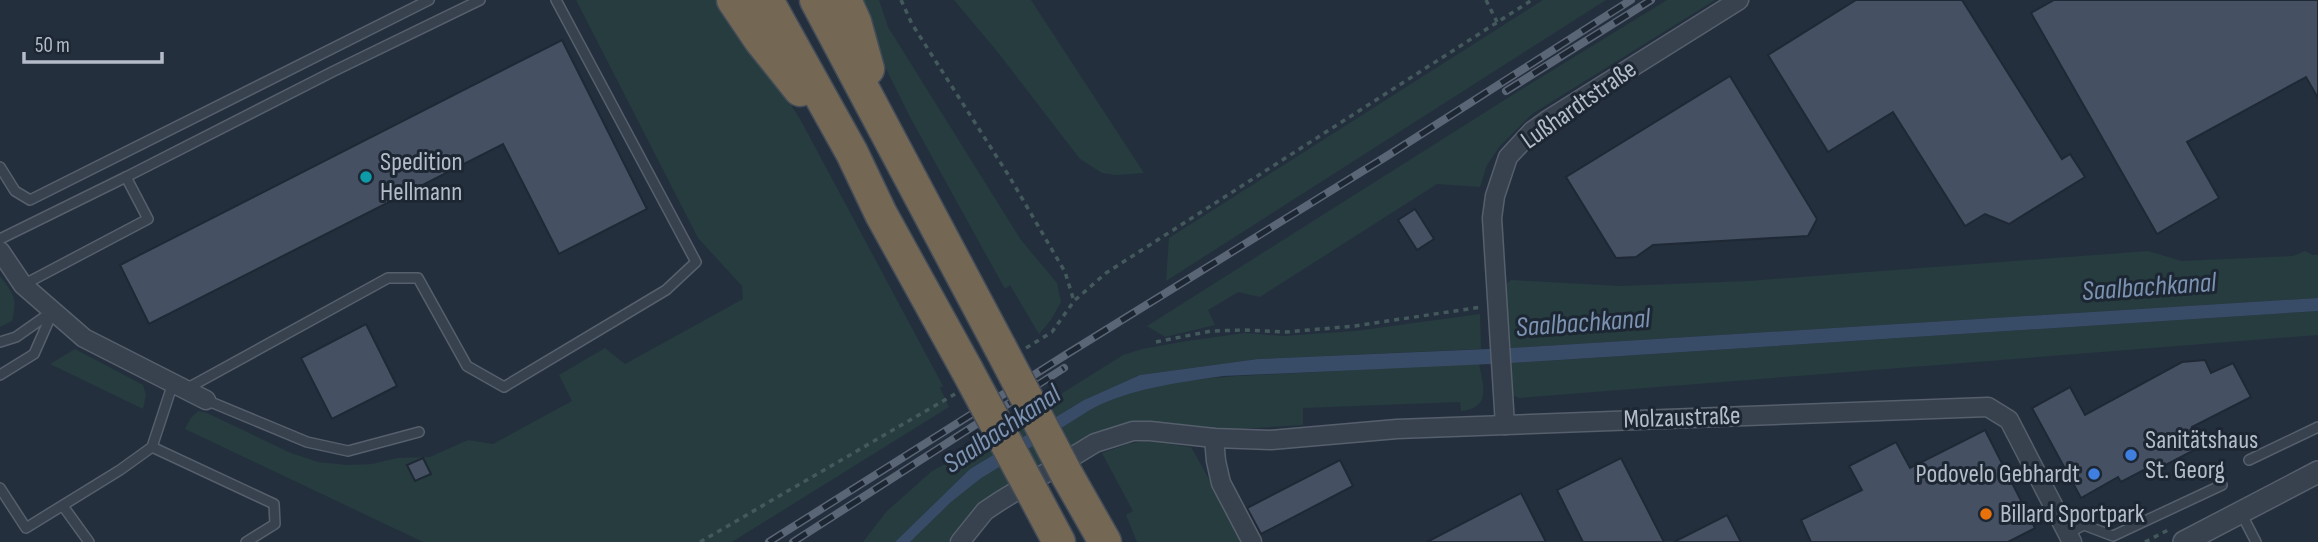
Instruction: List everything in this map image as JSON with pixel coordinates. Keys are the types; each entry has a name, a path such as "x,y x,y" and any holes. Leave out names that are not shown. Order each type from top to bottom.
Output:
{"highway":[{"path":"733,0 760,40 852,153"},
{"path":"767,0 852,153 963,381 1105,542"},
{"path":"816,0 885,131 1009,351 1050,480 1059,542"},
{"path":"845,0 855,22 885,131"}],"street":[{"name":"Lußhardtstraße","path":"1505,425 1492,219 1498,181 1508,158 1517,146 1546,121 1739,0"},
{"path":"0,251 23,285 83,338 206,400"},
{"name":"Molzaustraße","path":"960,542 985,511 1050,480 1095,443 1133,431 1272,440 1397,429 1988,407 2009,420 2070,538"},
{"path":"1214,438 1221,483 1252,542"},
{"path":"2184,542 2318,472"}],"lane":[{"path":"0,167 15,191 30,200 429,0"},
{"path":"0,239 480,0"},
{"path":"0,488 26,528 152,447 179,386 388,278 418,278 467,366 505,387 666,290 696,262 556,0"},
{"path":"23,285 148,219 126,177"},
{"path":"0,342 16,337 53,311"},
{"path":"0,375 34,354 53,311"},
{"path":"206,400 307,442 348,451 419,432"},
{"path":"2249,460 2318,427"},
{"path":"152,447 274,504 275,524 246,542"},
{"path":"2070,538 2084,525 2113,536 2222,485"},
{"path":"63,506 89,542"},
{"path":"2241,513 2256,542"}],"path":[{"path":"901,0 912,24 1009,176 1065,272 1074,301"},
{"path":"1486,0 1497,22"},
{"path":"1009,351 1052,332 1074,301 1106,273 1532,0"},
{"path":"1156,342 1211,331 1286,332 1355,326 1497,305"},
{"path":"700,542 925,413 963,381"}],"green space":[{"path":"576,0 723,0 800,119 943,386 940,388 949,407 732,542 423,542 185,429 198,411 207,413 291,453 318,462 347,465 372,464 397,458 430,457 468,440 493,444 572,401 559,375 605,348 625,364 743,299 742,286 698,238"},
{"path":"852,0 879,0 888,27 1021,240 1057,283 1061,302 1039,334 1010,285 1005,289 910,117"},
{"path":"954,0 1031,0 1144,173 1102,173 1080,159"},
{"path":"1543,0 1606,0 1166,281 1169,238"},
{"path":"1667,0 1715,0 1532,114 1500,146 1487,165 1480,187 1437,184 1260,297 1238,292 1208,310 1215,325 1165,337 1147,326 1514,94"},
{"path":"2148,251 2182,261 2293,256 2305,251 2318,255 2318,298 1511,348 1505,285 1511,280 1620,286 1748,281"},
{"path":"0,276 11,292 14,307 12,321 0,327"},
{"path":"2318,311 2318,335 1519,398 1512,395 1512,363"},
{"path":"1480,314 1481,349 1258,359 1140,375 1084,400 970,469 895,542 863,542 886,512 932,471 970,451 1123,355 1142,349 1245,333 1283,336 1355,331"},
{"path":"75,349 143,385 146,395 143,409 50,364"},
{"path":"1479,363 1483,387 1481,400 1471,409 1461,411 1460,402 1303,408 1303,425 1241,428 1151,422 1117,426 1098,432 995,494 960,525 949,542 910,542 951,502 980,479 1090,410 1139,390 1218,377"},
{"path":"1146,441 1191,447 1244,542 1137,542 1126,515 1133,511 1102,453"}],"water":[{"path":"2318,298 2318,311 1512,363 1223,376 1171,384 1121,396 1090,410 980,479 951,502 910,542 895,542 970,469 1084,400 1140,375 1258,359 1511,348"}],"building":[{"path":"1856,0 1962,0 2062,159 2070,154 2085,177 2009,224 1985,214 1965,226 1893,112 1828,152 1768,55"},
{"path":"2054,0 2318,0 2318,98 2306,77 2187,142 2219,198 2157,234 2031,13"},
{"name":"Spedition Hellmann","path":"562,40 647,209 559,254 503,144 149,324 120,265"},
{"path":"1730,76 1817,219 1808,236 1653,245 1636,257 1616,258 1566,177"},
{"path":"1415,209 1434,239 1417,250 1398,220"},
{"path":"366,324 397,386 332,419 301,358"},
{"path":"2205,360 2211,373 2233,363 2251,397 2192,427 2202,446 2160,468 2157,463 2121,482 2118,477 2081,498 2032,408 2070,387 2085,415 2182,362"},
{"path":"1985,430 2035,528 2008,542 1811,542 1801,520 1862,490 1849,466 1896,442 1910,468"},
{"path":"423,458 431,474 415,481 407,465"},
{"path":"1621,458 1664,542 1583,542 1557,490"},
{"path":"1340,460 1353,486 1261,534 1247,508"},
{"path":"1521,493 1546,542 1427,542"},
{"path":"1727,515 1741,542 1674,542"}],"railway":[{"path":"769,542 1387,156 1631,0"},
{"path":"1506,91 1651,0"},
{"path":"793,542 1064,368"}],"place":[{"name":"Spedition Hellmann","path":"366,177"},
{"name":"Sanitätshaus St. Georg","path":"2131,455"},
{"name":"Podovelo Gebhardt","path":"2094,474"},
{"name":"Billard Sportpark","path":"1986,514"}],"water label":[{"name":"Saalbachkanal","path":"2149,287"},
{"name":"Saalbachkanal","path":"1583,323"},
{"name":"Saalbachkanal","path":"1002,429"}]}
